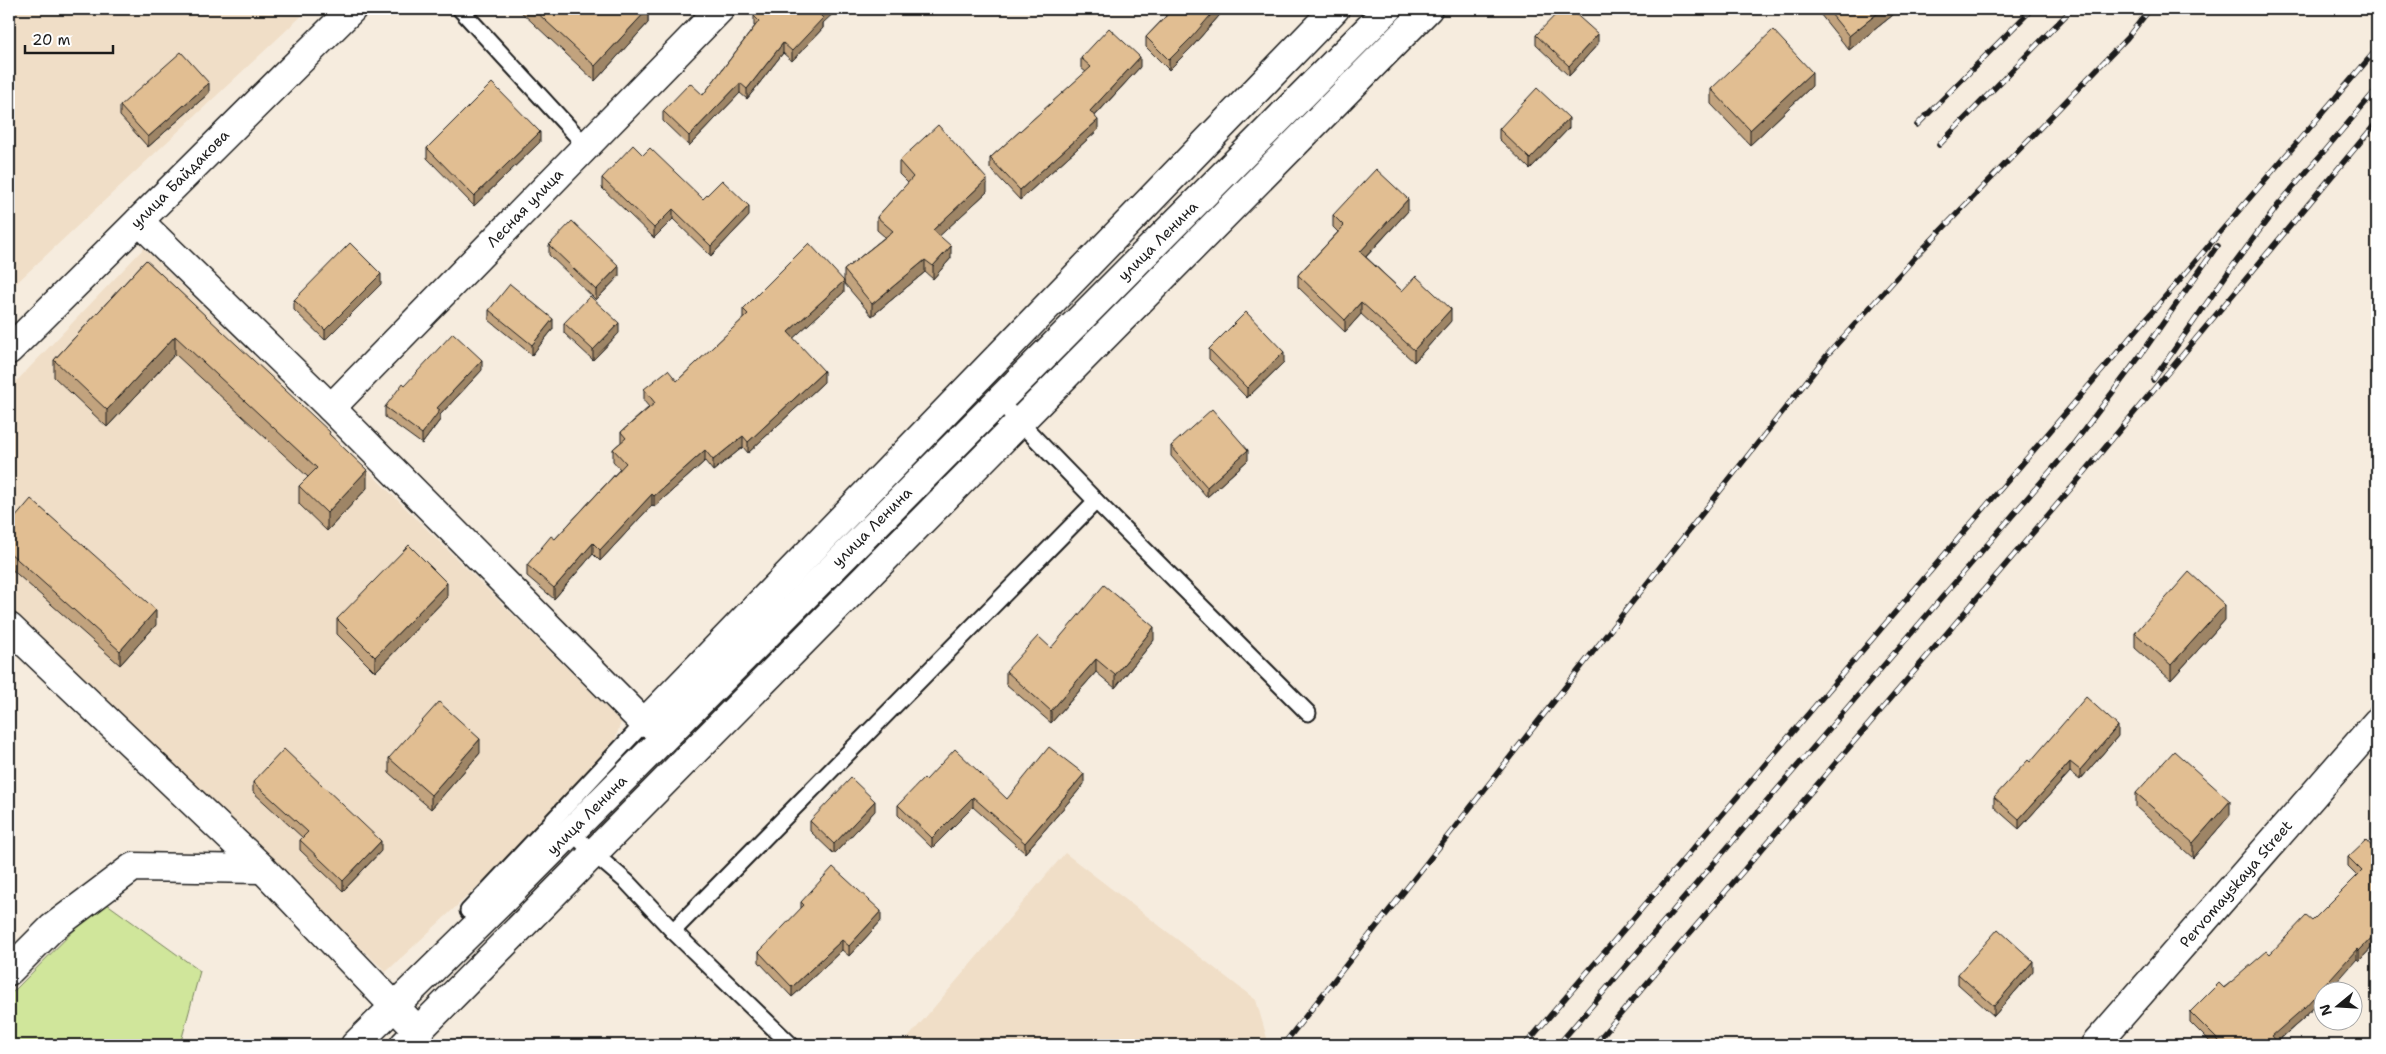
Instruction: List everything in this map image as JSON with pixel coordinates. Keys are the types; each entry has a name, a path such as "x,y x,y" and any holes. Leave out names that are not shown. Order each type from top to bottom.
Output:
{"street":[{"name":"улица Байдакова","path":"9,350 352,9"},
{"name":"Лесная улица","path":"331,408 720,9"},
{"name":"улица Ленина","path":"644,723 1335,9"},
{"name":"улица Ленина","path":"355,1045 571,831 1388,9"},
{"name":"улица Ленина","path":"411,1038 1428,9"},
{"path":"139,220 331,408 644,723"},
{"path":"9,627 263,869 394,1006 411,1038"},
{"name":"Pervomayskaya Street","path":"2095,1045 2377,722"},
{"path":"9,971 52,928 133,867 263,869"}],"lane":[{"path":"460,9 586,146"},
{"path":"999,400 1096,501 1308,713"},
{"path":"673,931 1096,501"},
{"path":"468,912 644,723"},
{"path":"571,831 592,853 627,882 673,931 791,1045"}],"shaded area":[{"path":"9,9 309,9 9,290"},
{"path":"144,248 621,722 606,767 386,972 9,612 9,389"},
{"path":"1065,853 1256,1000 1269,1045 902,1045"}],"green space":[{"path":"103,901 200,971 180,1045 9,1045 9,996"}],"building":[{"path":"533,9 648,9 595,66"},
{"path":"761,9 827,9 820,15 823,18 792,51 783,43 747,89 740,83 689,136 663,111 690,83 703,95 759,21 754,16"},
{"path":"1169,9 1216,9 1169,60 1146,37 1171,11"},
{"path":"1561,9 1570,9 1598,34 1569,66 1536,35"},
{"path":"1827,9 1883,9 1849,36"},
{"path":"1109,28 1140,57 1090,111 1098,120 1020,190 990,158 1091,67 1081,58"},
{"path":"1773,30 1812,72 1750,130 1711,89"},
{"path":"181,52 209,83 148,137 120,106"},
{"path":"492,83 540,132 474,196 427,148"},
{"path":"1537,88 1569,118 1530,159 1499,129"},
{"path":"938,125 987,179 933,230 951,246 933,266 925,260 872,304 844,270 893,231 877,217 913,177 899,161"},
{"path":"633,145 643,155 650,148 703,199 722,180 749,206 711,246 673,209 654,228 602,178"},
{"path":"1376,169 1408,199 1360,252 1402,291 1416,276 1451,309 1414,350 1361,302 1345,320 1298,275 1344,226 1333,215"},
{"path":"572,221 619,266 596,290 549,245"},
{"path":"350,243 381,274 325,330 294,300"},
{"path":"809,243 844,281 788,332 824,371 748,442 743,436 713,460 705,450 654,496 652,494 600,550 593,543 554,588 527,565 551,536 555,539 626,463 613,449 626,438 621,432 655,403 644,389 668,370 677,381 748,314 743,309"},
{"path":"146,260 330,432 329,434 367,470 327,513 299,486 317,468 175,336 107,410 54,360"},
{"path":"510,284 553,319 532,345 489,310"},
{"path":"590,296 619,323 593,350 564,323"},
{"path":"1246,312 1284,352 1247,388 1209,349"},
{"path":"453,333 482,360 437,408 440,410 422,434 385,407 403,383 405,385"},
{"path":"1212,409 1248,450 1207,487 1171,446"},
{"path":"31,499 156,610 120,651 9,552 9,525"},
{"path":"409,545 447,583 375,657 337,619"},
{"path":"2189,572 2225,605 2171,665 2135,633"},
{"path":"1104,585 1154,627 1115,675 1096,659 1051,711 1006,671 1038,636 1051,648"},
{"path":"2086,697 2118,726 2080,770 2070,762 2019,819 1994,797 2028,760 2030,762"},
{"path":"439,702 480,739 431,795 389,758"},
{"path":"1049,747 1084,774 1025,843 973,797 932,838 898,805 924,778 926,780 955,749 1007,799"},
{"path":"284,749 381,841 343,881 300,840 308,832 253,782"},
{"path":"2174,751 2230,801 2193,843 2136,793"},
{"path":"851,778 875,801 834,844 810,821"},
{"path":"2366,840 2375,850 2377,848 2377,932 2359,951 2357,949 2327,982 2314,982 2314,997 2272,1036 2278,1043 2276,1045 2223,1045 2190,1012 2219,983 2224,988 2267,951 2270,954 2306,916 2312,921 2362,871 2348,857"},
{"path":"833,867 881,911 849,946 842,940 792,987 759,952 804,905 801,902"},
{"path":"1998,929 2033,961 1994,1006 1958,974"}],"railway":[{"path":"1917,125 2032,9"},
{"path":"1939,145 2072,9"},
{"path":"1283,1045 1828,354 1919,253 2127,38 2150,9"},
{"path":"1525,1045 2377,49"},
{"path":"2153,380 2227,274 2279,204 2377,89"},
{"path":"1594,1045 2073,486 2377,122"},
{"path":"1558,1045 2072,446 2140,356 2217,246"}]}
